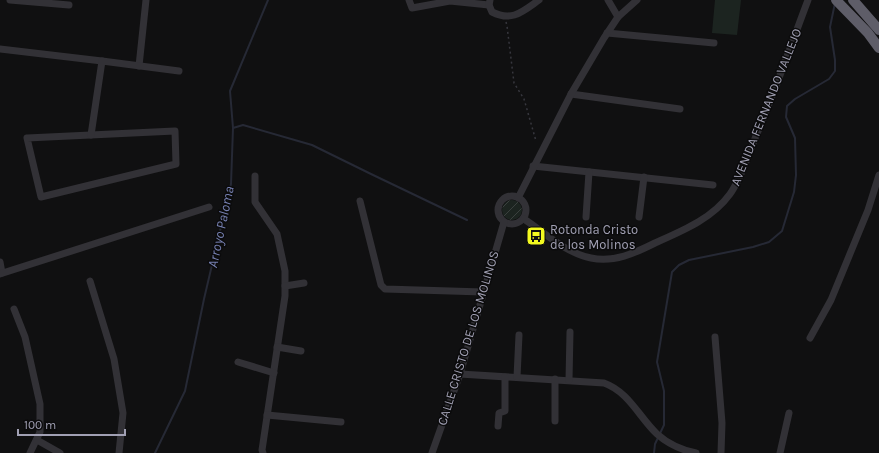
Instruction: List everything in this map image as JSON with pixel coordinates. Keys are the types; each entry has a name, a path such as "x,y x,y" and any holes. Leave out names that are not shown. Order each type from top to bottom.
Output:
{"highway":[{"path":"836,0 868,33 879,48"},
{"path":"857,3 879,30"}],"street":[{"path":"10,0 69,5"},
{"path":"139,66 146,0"},
{"path":"409,0 412,8 450,1 490,2 492,12 503,17 514,15 539,0"},
{"path":"608,0 618,17"},
{"path":"518,198 571,94 607,33 618,17 637,0"},
{"name":"AVENIDA FERNANDO VALLEJO","path":"524,219 561,246 581,255 603,260 617,259 631,255 691,226 712,213 730,194 740,174 769,104 808,0"},
{"path":"607,33 714,43"},
{"path":"0,49 179,71"},
{"path":"91,135 102,61"},
{"path":"571,94 680,108"},
{"path":"175,131 176,164 41,197 27,138 91,135 175,131"},
{"path":"533,166 713,184"},
{"path":"586,217 590,172"},
{"path":"810,338 831,300 868,210 879,175"},
{"path":"255,176 255,202 277,234 285,271 285,296 262,450 263,453"},
{"path":"639,217 644,178"},
{"path":"514,196 518,198 525,204 526,209 524,219 517,224 508,224 504,222 498,215 498,205 505,198 514,196"},
{"path":"360,201 380,285 385,289 483,292"},
{"path":"0,262 1,273 209,207"},
{"name":"CALLE CRISTO DE LOS MOLINOS","path":"432,453 460,374 504,222"},
{"path":"90,281 114,359 123,413 119,453"},
{"path":"285,286 304,283"},
{"path":"14,309 25,337 40,404 40,432 30,453"},
{"path":"569,380 570,332"},
{"path":"517,377 519,335"},
{"path":"715,337 722,423 722,453"},
{"path":"278,347 302,351"},
{"path":"238,362 274,373"},
{"path":"460,374 569,380 604,383 613,386 621,392 653,430 671,445 691,452"},
{"path":"498,426 499,413 505,411 505,376"},
{"path":"555,379 555,421"},
{"path":"780,453 789,413"},
{"path":"267,416 341,422"},
{"path":"37,440 60,453"}],"path":[{"path":"503,17 508,26 514,83 524,99 536,141"}],"shaded area":[{"path":"715,0 741,0 737,35 712,33"},
{"path":"512,200 519,203 522,210 519,217 512,220 505,217 502,210 505,203"}],"waterway":[{"name":"Arroyo Paloma","path":"155,453 185,391 204,299 231,184 233,128 230,91 268,0"},
{"path":"654,453 655,444 664,425 664,391 657,362 672,272 679,265 689,260 753,247 769,242 782,231 794,192 796,175 795,138 786,117 787,106 795,99 829,79 835,71 835,60 830,27 835,3"},
{"path":"233,128 243,125 312,145 467,220"}],"place":[{"name":"Rotonda Cristo de los Molinos","path":"536,236"}]}
